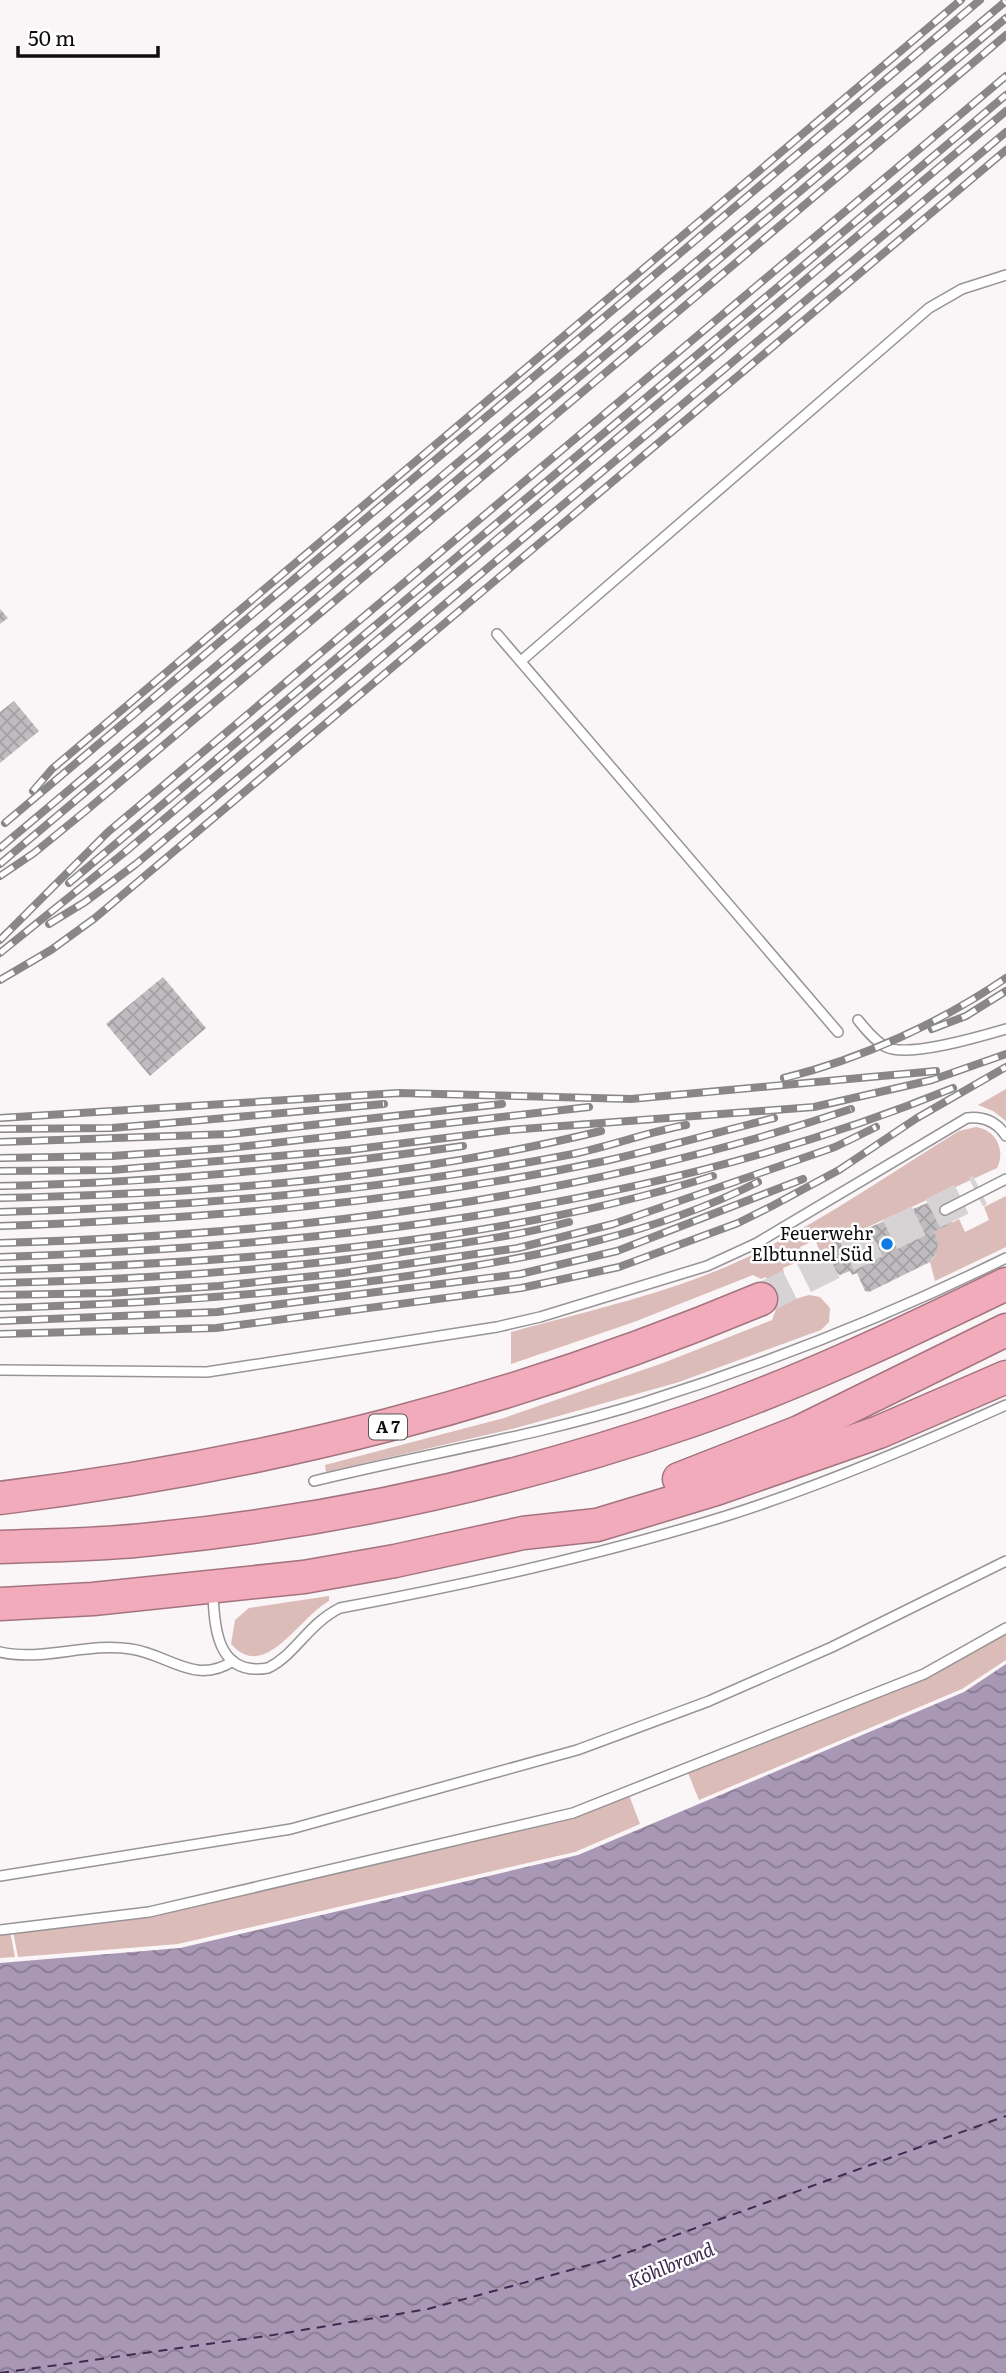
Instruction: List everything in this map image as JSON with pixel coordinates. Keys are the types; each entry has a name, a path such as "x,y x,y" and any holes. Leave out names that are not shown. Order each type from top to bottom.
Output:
{"highway":[{"path":"0,1547 152,1539 298,1519 496,1478 692,1420 814,1372 1006,1284"},
{"name":"A 7","path":"0,1498 223,1465 386,1427 574,1371 761,1299"},
{"path":"523,1533 595,1504 702,1472 799,1432 1006,1330"},
{"path":"0,1604 93,1600 304,1577 396,1561 523,1533 597,1525 716,1489 879,1432 1006,1377"}],"lane":[{"path":"521,662 929,308 962,289 1006,275"},
{"path":"497,634 838,1032"},
{"path":"858,1020 877,1041 894,1050 980,1037 1006,1029"},
{"path":"0,1370 207,1372 497,1327 708,1266 757,1243 967,1118 985,1118 995,1123 1006,1136"},
{"path":"945,1210 1006,1179"},
{"path":"314,1481 464,1449 644,1402 788,1352 938,1291 1006,1258"},
{"path":"212,1586 215,1632 223,1649 233,1661 249,1668 268,1668 287,1654 312,1625 340,1608 585,1555 727,1516 936,1437 1006,1405"},
{"path":"0,1876 291,1829 577,1750 709,1701 832,1647 1006,1561"},
{"path":"0,1930 149,1912 573,1813 924,1674 1006,1628"},
{"path":"0,1652 55,1654 131,1649 185,1670 199,1671 219,1669 233,1661"}],"shaded area":[{"path":"1006,1089 1006,1121 993,1111 978,1105"},
{"path":"976,1127 989,1132 997,1142 1000,1161 997,1168 835,1242 838,1249 822,1256 815,1240 800,1247 805,1259 783,1268 784,1273 767,1280 766,1277 761,1279 753,1275 634,1322 511,1364 511,1332 598,1309 712,1273 768,1247 823,1216 959,1131"},
{"path":"1006,1196 1006,1247 935,1281 930,1262 937,1248 934,1232 959,1219 965,1232 989,1220 984,1207"},
{"path":"809,1295 820,1297 830,1308 829,1322 821,1330 679,1382 516,1428 326,1472 325,1465 504,1418 663,1363 772,1320 778,1304"},
{"path":"329,1596 329,1601 269,1652 256,1656 244,1654 231,1644 235,1620 249,1608"},
{"path":"1006,1632 1006,1660 962,1689 699,1800 688,1773 925,1678"},
{"path":"629,1795 640,1824 575,1852 178,1944 18,1957 13,1932 154,1915 538,1826"},
{"path":"10,1931 15,1957 0,1958 0,1933"}],"water":[{"name":"Köhlbrand","path":"1006,1664 1006,2373 0,2373 0,1963 180,1948 578,1855 964,1692"}],"building":[{"path":"0,609 8,618 0,624"},
{"path":"14,701 39,731 0,763 0,712"},
{"path":"163,977 206,1028 150,1076 106,1024"},
{"name":"Feuerwehr Elbtunnel Süd","path":"939,1198 952,1223 934,1232 938,1241 937,1252 930,1262 869,1292 865,1291 857,1273 852,1275 850,1271 840,1275 835,1272 830,1261 832,1253 838,1249 835,1242"}],"ferry route":[{"path":"0,2373 273,2335 428,2309 607,2260 1006,2116"}],"tunnel":[{"path":"761,1299 980,1190"}],"railway":[{"path":"33,791 52,769 961,0"},
{"path":"5,823 980,0"},
{"path":"0,848 1006,1"},
{"path":"0,864 1006,18"},
{"path":"0,876 34,853 88,809 1006,35"},
{"path":"0,940 108,832 1006,76"},
{"path":"69,883 1006,95"},
{"path":"0,953 125,852 1006,111"},
{"path":"49,924 85,902 136,864 1006,132"},
{"path":"0,980 51,950 95,918 1006,150"},
{"path":"784,1078 842,1061 899,1038 954,1010 1006,978"},
{"path":"932,1029 966,1016 1006,991"},
{"path":"0,1171 112,1170 349,1150 509,1130 814,1107 932,1080 1006,1054"},
{"path":"0,1334 216,1328 521,1288 619,1267 738,1223 772,1206 839,1170 917,1118 1006,1067"},
{"path":"0,1118 399,1093 631,1099 936,1071"},
{"path":"0,1257 121,1252 364,1231 604,1193 722,1165 839,1130 953,1088"},
{"path":"0,1129 112,1128 384,1104"},
{"path":"0,1142 230,1134 502,1104"},
{"path":"0,1158 112,1156 229,1148 589,1107"},
{"path":"0,1243 216,1232 430,1207 537,1190 643,1168 747,1141 851,1109"},
{"path":"0,1226 152,1219 304,1207 455,1188 605,1161 774,1118"},
{"path":"0,1212 216,1201 431,1178 573,1154 686,1125"},
{"path":"0,1295 110,1293 219,1286 343,1273 518,1248 613,1224 835,1147 876,1127"},
{"path":"0,1198 151,1193 302,1181 453,1161 601,1131"},
{"path":"0,1186 116,1182 232,1173 463,1146"},
{"path":"0,1270 178,1262 360,1246 541,1219 628,1200 713,1176"},
{"path":"0,1321 217,1312 520,1274 617,1251 803,1179"},
{"path":"0,1308 264,1293 369,1281 508,1260 636,1230 718,1200 758,1182"},
{"path":"0,1283 100,1280 298,1265 462,1243 569,1222"}],"place":[{"name":"Feuerwehr Elbtunnel Süd","path":"887,1244"}]}
